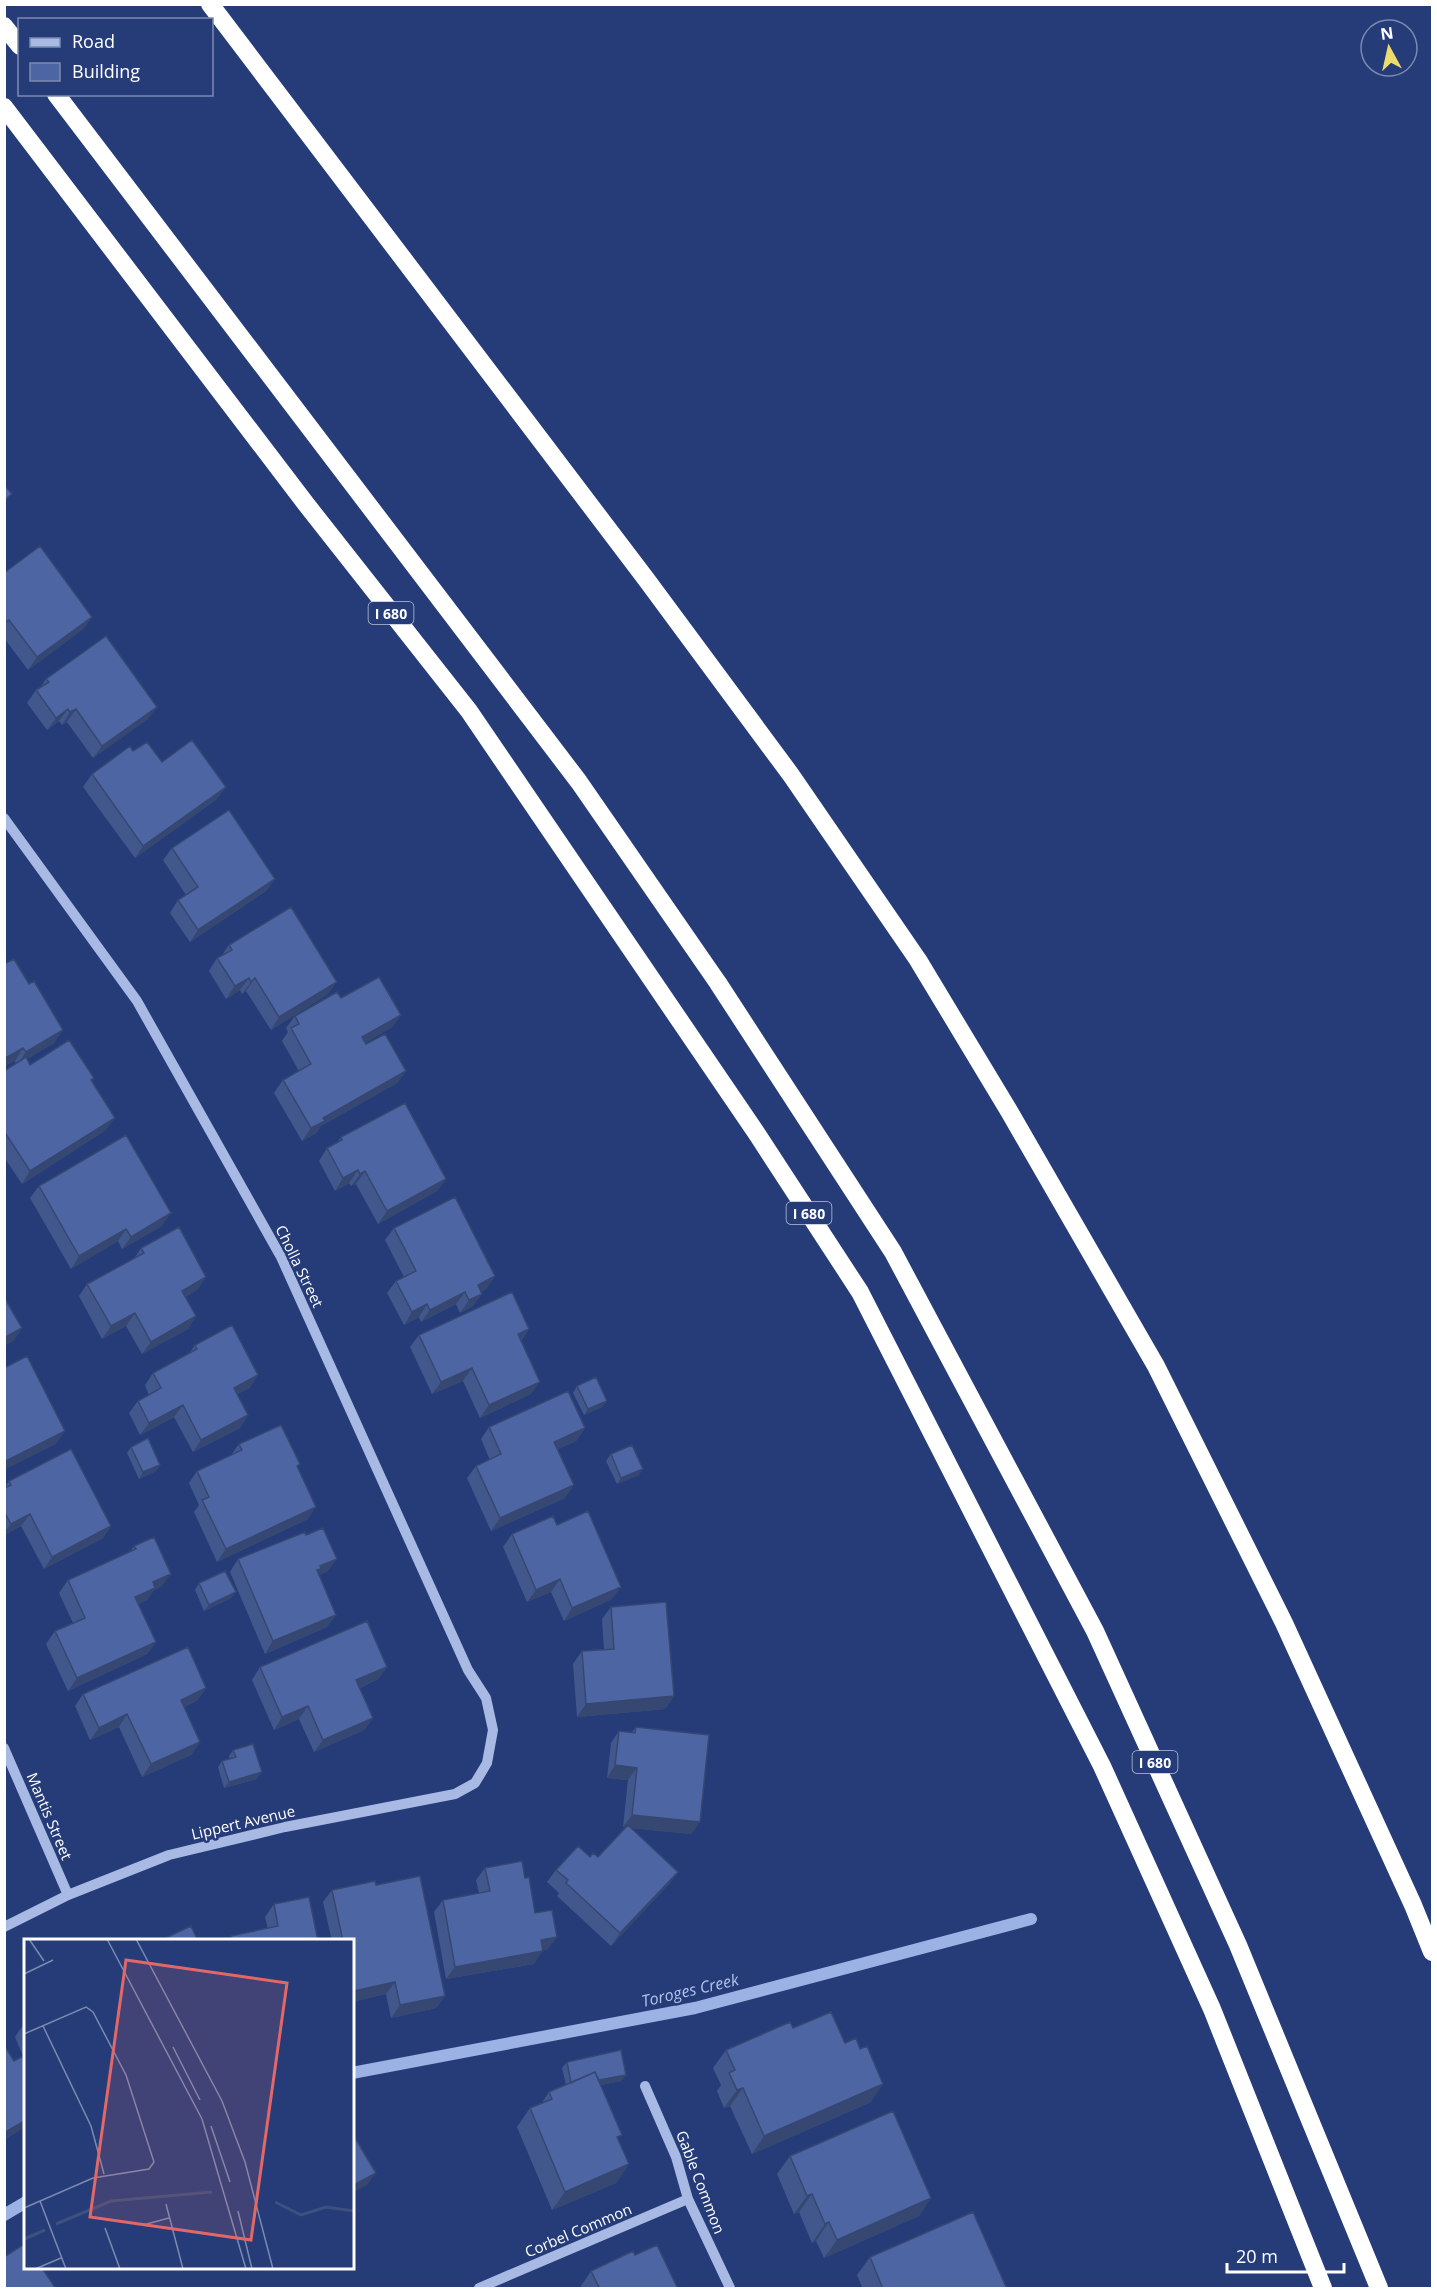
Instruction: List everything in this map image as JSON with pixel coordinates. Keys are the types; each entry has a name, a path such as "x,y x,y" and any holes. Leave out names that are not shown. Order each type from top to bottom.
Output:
{"highway":[{"path":"210,4 646,579 791,775 918,960 1156,1366 1284,1623 1413,1905 1432,1952"},
{"path":"4,27 18,44"},
{"name":"I 680","path":"58,96 579,782 718,982 893,1252 1095,1631 1238,1945 1379,2289"},
{"name":"I 680","path":"4,107 306,504 469,711 757,1134 861,1292 1102,1766 1212,2009 1323,2289"}],"street":[{"name":"Cholla Street","path":"4,818 137,1001 281,1257 468,1670 486,1698 493,1730 487,1763"},
{"name":"Mantis Street","path":"4,1748 68,1895"},
{"name":"Lippert Avenue","path":"4,1927 68,1895 168,1855 285,1827 455,1794 475,1783 487,1763"},
{"name":"Gable Common","path":"645,2086 676,2157 688,2199 730,2289"},
{"name":"Corbel Common","path":"479,2289 688,2199"}],"building":[{"path":"4,485 12,494 4,500"},
{"path":"40,546 92,617 37,657 9,620 4,623 4,573"},
{"path":"106,636 157,707 102,746 76,709 70,712 68,709 56,718 36,690 49,682 46,679"},
{"path":"192,740 226,787 143,846 92,774 130,746 133,751 147,742 162,762"},
{"path":"229,810 275,879 198,930 178,900 198,887 172,848"},
{"path":"291,907 337,982 279,1017 255,978 251,982 249,978 235,986 217,958 232,950 229,945"},
{"path":"14,959 29,984 34,981 63,1030 26,1052 23,1048 4,1059 4,964"},
{"path":"379,977 401,1015 362,1037 366,1044 385,1034 406,1071 323,1118 325,1121 311,1128 283,1080 311,1064 291,1028 299,1024 295,1016 337,992 341,998"},
{"path":"69,1040 94,1078 91,1080 115,1118 30,1171 4,1131 4,1071 26,1057 30,1065"},
{"path":"405,1103 446,1179 387,1211 365,1171 360,1174 358,1170 343,1178 327,1148 342,1140 341,1137"},
{"path":"126,1135 171,1213 131,1237 126,1229 79,1256 39,1186"},
{"path":"455,1197 495,1276 478,1285 482,1294 469,1300 465,1292 430,1310 427,1304 412,1312 396,1281 416,1271 394,1228"},
{"path":"179,1227 206,1277 182,1291 196,1316 151,1342 135,1313 111,1326 87,1284 144,1253 141,1248"},
{"path":"512,1292 529,1329 518,1334 540,1382 489,1405 472,1368 441,1382 419,1335"},
{"path":"4,1297 22,1328 4,1338"},
{"path":"232,1325 258,1375 234,1388 248,1415 201,1440 183,1405 149,1423 138,1401 161,1388 153,1373 197,1349 195,1345"},
{"path":"27,1356 65,1431 4,1462 4,1368"},
{"path":"596,1377 607,1401 588,1409 577,1386"},
{"path":"568,1391 585,1428 554,1442 574,1485 500,1518 476,1466 501,1454 489,1427"},
{"path":"281,1425 300,1464 297,1466 316,1507 226,1549 202,1500 209,1497 197,1471 242,1450 239,1444"},
{"path":"148,1438 160,1465 143,1472 131,1447"},
{"path":"632,1445 643,1469 621,1478 611,1454"},
{"path":"71,1449 111,1526 52,1557 30,1514 11,1524 4,1511 4,1488 11,1485 9,1481"},
{"path":"588,1511 621,1587 572,1608 560,1579 536,1590 512,1534 553,1516 557,1525"},
{"path":"323,1528 337,1559 320,1566 321,1569 317,1570 336,1615 273,1641 238,1559 305,1532 306,1535"},
{"path":"154,1537 171,1574 153,1582 155,1588 135,1597 156,1642 77,1678 55,1631 85,1618 68,1580 136,1549 134,1546"},
{"path":"225,1571 236,1592 209,1605 199,1583"},
{"path":"666,1602 674,1696 586,1704 582,1651 614,1649 611,1607"},
{"path":"367,1621 387,1667 356,1680 373,1718 323,1740 308,1706 282,1717 260,1667"},
{"path":"188,1647 206,1688 181,1700 200,1742 151,1764 127,1714 99,1728 83,1694"},
{"path":"636,1727 709,1735 700,1822 632,1815 637,1768 615,1765 619,1731 635,1733"},
{"path":"253,1744 262,1772 229,1782 222,1761 236,1757 233,1750"},
{"path":"628,1825 678,1872 620,1933 566,1883 568,1880 556,1870 578,1846 590,1857 593,1853 598,1857"},
{"path":"522,1861 525,1878 529,1877 535,1913 552,1910 557,1937 541,1940 543,1951 455,1967 443,1900 490,1891 485,1868"},
{"path":"420,1876 445,1996 400,2005 395,1982 354,1991 354,1939 343,1939 332,1890 375,1881 376,1885"},
{"path":"309,1897 318,1939 232,1939 231,1936 278,1926 274,1904"},
{"path":"191,1926 197,1939 163,1939"},
{"path":"831,2012 845,2043 856,2038 860,2049 867,2046 883,2084 764,2136 743,2088 737,2090 729,2073 735,2070 726,2050 790,2022 793,2028"},
{"path":"4,2045 14,2061 24,2057 24,2121 4,2133"},
{"path":"621,2050 626,2075 599,2080 595,2072 571,2083 567,2062"},
{"path":"595,2072 622,2135 617,2137 629,2164 565,2192 530,2108 552,2099 549,2092"},
{"path":"893,2111 931,2198 837,2240 829,2222 825,2224 812,2194 807,2196 790,2156"},
{"path":"354,2136 376,2173 354,2185"},
{"path":"973,2212 1007,2289 883,2289 870,2257"},
{"path":"24,2244 24,2269 43,2269 56,2289 4,2289 4,2257"},
{"path":"657,2245 678,2289 600,2289 591,2271 633,2251 635,2255"}],"waterway":[{"name":"Toroges Creek","path":"354,2073 695,2008 1031,1919"},
{"name":"Toroges Creek","path":"4,2215 24,2203"}]}
